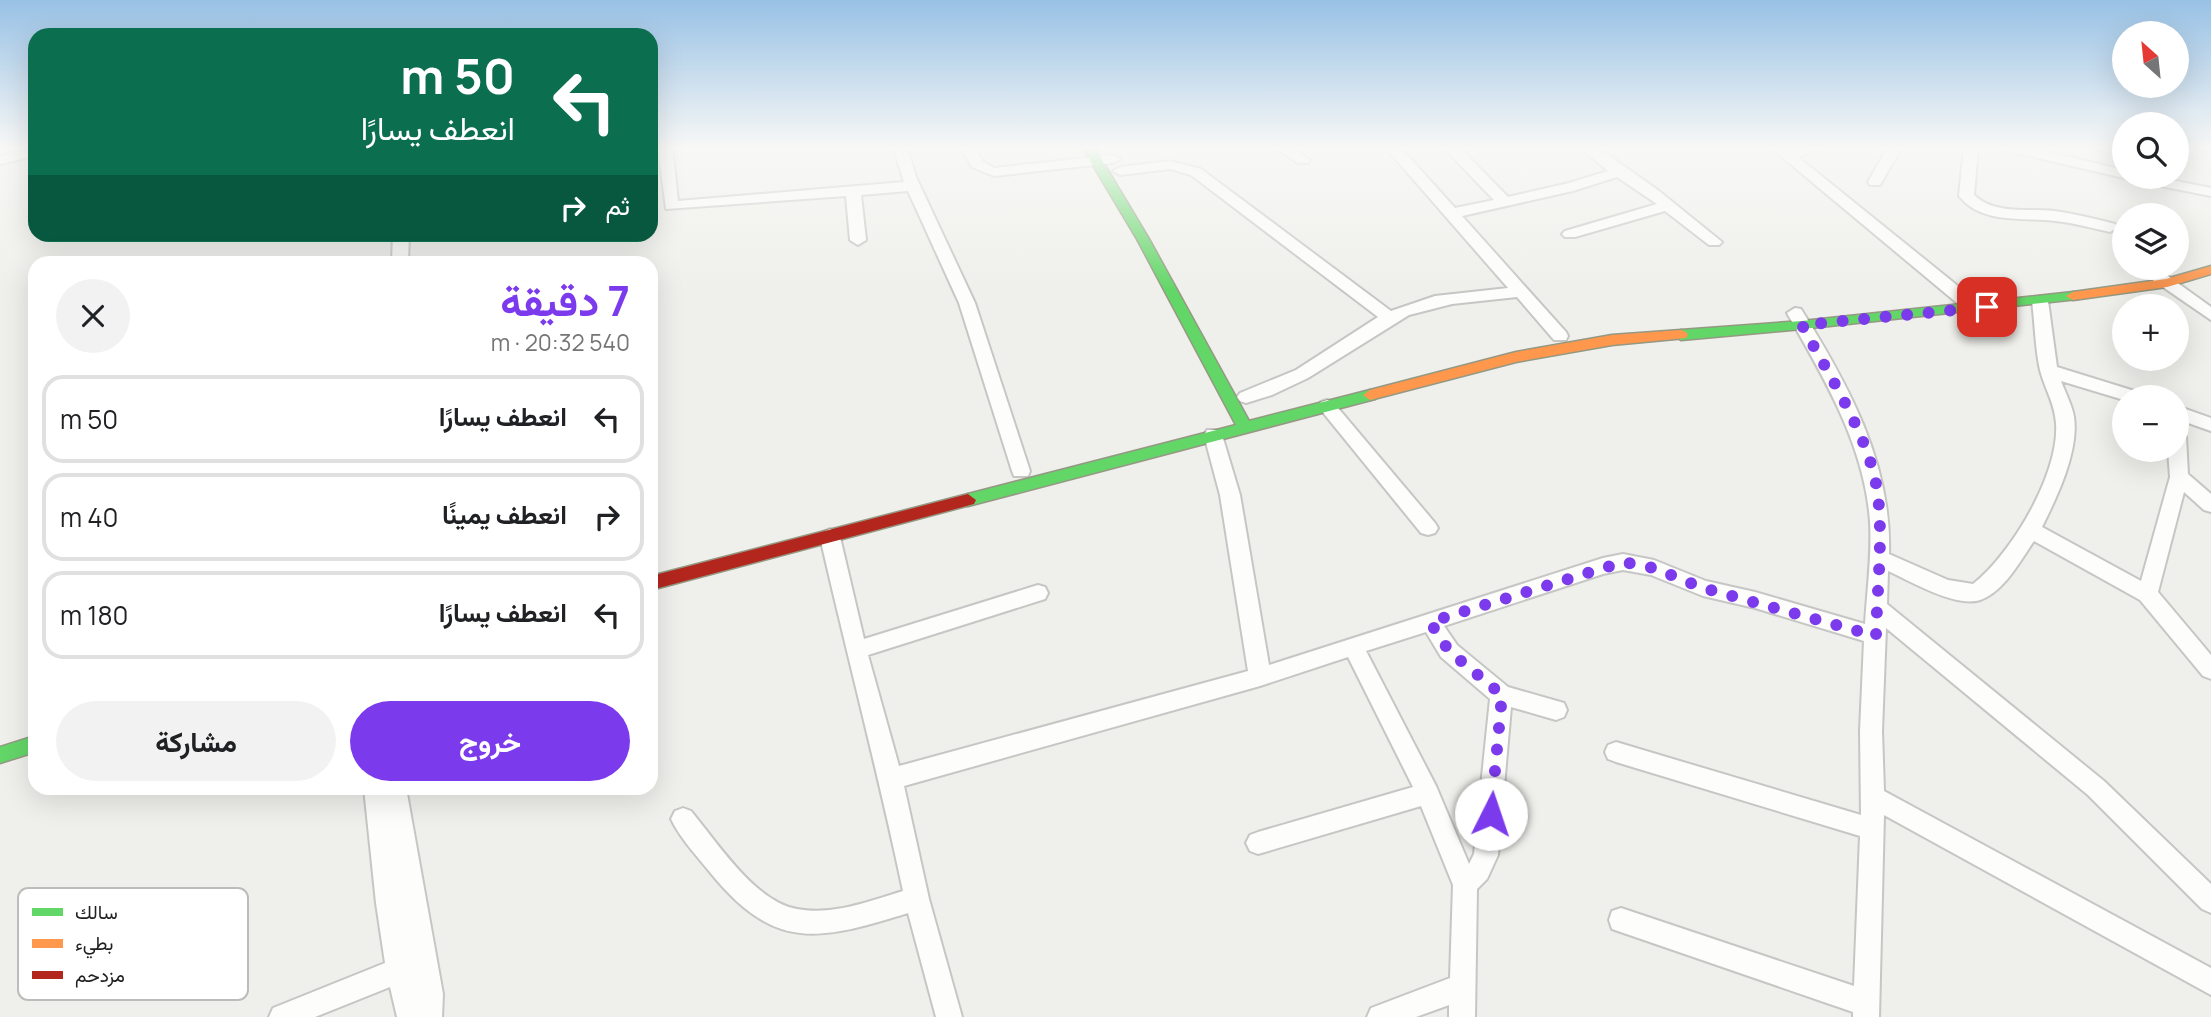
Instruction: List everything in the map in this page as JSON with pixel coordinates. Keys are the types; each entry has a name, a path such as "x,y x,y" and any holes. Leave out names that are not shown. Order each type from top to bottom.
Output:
{"street":[{"path":"670,194 671,206 802,194"},
{"path":"853,194 858,240"},
{"path":"917,194 967,303 1021,471"},
{"path":"1116,194 1248,416"},
{"path":"1132,194 1248,416"},
{"path":"1226,194 1390,318"},
{"path":"1433,194 1560,336"},
{"path":"1497,194 1504,201"},
{"path":"1450,214 1536,194"},
{"path":"1652,194 1714,242"},
{"path":"1834,194 1963,299"},
{"path":"1966,194 1976,205 1988,209 2055,216 2110,227"},
{"path":"1570,234 1668,205"},
{"path":"2189,260 2211,253"},
{"path":"2189,272 2211,270"},
{"path":"1248,416 1327,406 1516,357 1571,346 2118,280"},
{"path":"658,569 1021,471 1560,336 2040,301 2136,280"},
{"path":"2170,280 2211,316"},
{"path":"2173,280 2211,304"},
{"path":"658,581 1213,435 1248,416 1284,385 1390,318 1458,297 1519,292"},
{"path":"1878,558 1945,587 1976,593 1997,577 2031,530 2052,488 2065,431 2064,411 2049,371 2040,301"},
{"path":"1621,920 1866,1010 1873,797 1871,731 1879,505 1872,470 1853,421 1798,319"},
{"path":"2049,371 2112,390"},
{"path":"1327,406 1428,528"},
{"path":"2189,417 2211,425"},
{"path":"1213,435 1230,495 1260,677"},
{"path":"2147,594 2179,477 2178,462"},
{"path":"2179,477 2211,505"},
{"path":"2031,530 2147,594 2211,670"},
{"path":"830,537 856,650 891,779 917,900 949,1017"},
{"path":"891,779 1260,677 1623,562 1654,568 1703,588 1876,636"},
{"path":"856,650 1038,593"},
{"path":"1877,608 1938,662 2025,728 2095,788 2211,901"},
{"path":"1430,622 1449,651 1502,695 1556,710"},
{"path":"1354,648 1428,793 1465,886 1462,1017"},
{"path":"1465,886 1478,871 1486,855 1502,695"},
{"path":"0,755 28,746"},
{"path":"1616,752 1872,829"},
{"path":"0,768 28,762"},
{"path":"1258,843 1428,793"},
{"path":"377,795 398,971 410,1017"},
{"path":"395,795 430,995 429,1017"},
{"path":"1873,797 2211,982"},
{"path":"683,819 742,889 774,914 796,922 817,924 846,919 917,900"},
{"path":"282,1017 398,971"},
{"path":"1380,1017 1462,988"}],"traffic: fast":[{"path":"1116,194 1245,428"},
{"path":"1681,335 2073,296"},
{"path":"968,500 1370,395"},
{"path":"0,755 28,746"}],"traffic: slow":[{"path":"2073,296 2167,283 2211,270"},
{"path":"1370,395 1516,357 1612,340 1681,335"}],"traffic: jam":[{"path":"658,581 968,500"}],"route":[{"path":"1491,814 1502,695 1449,651 1430,622 1603,566 1623,562 1654,568 1703,588 1755,600 1876,636 1880,524 1878,495 1872,470 1853,421 1802,325 1987,307"}]}
